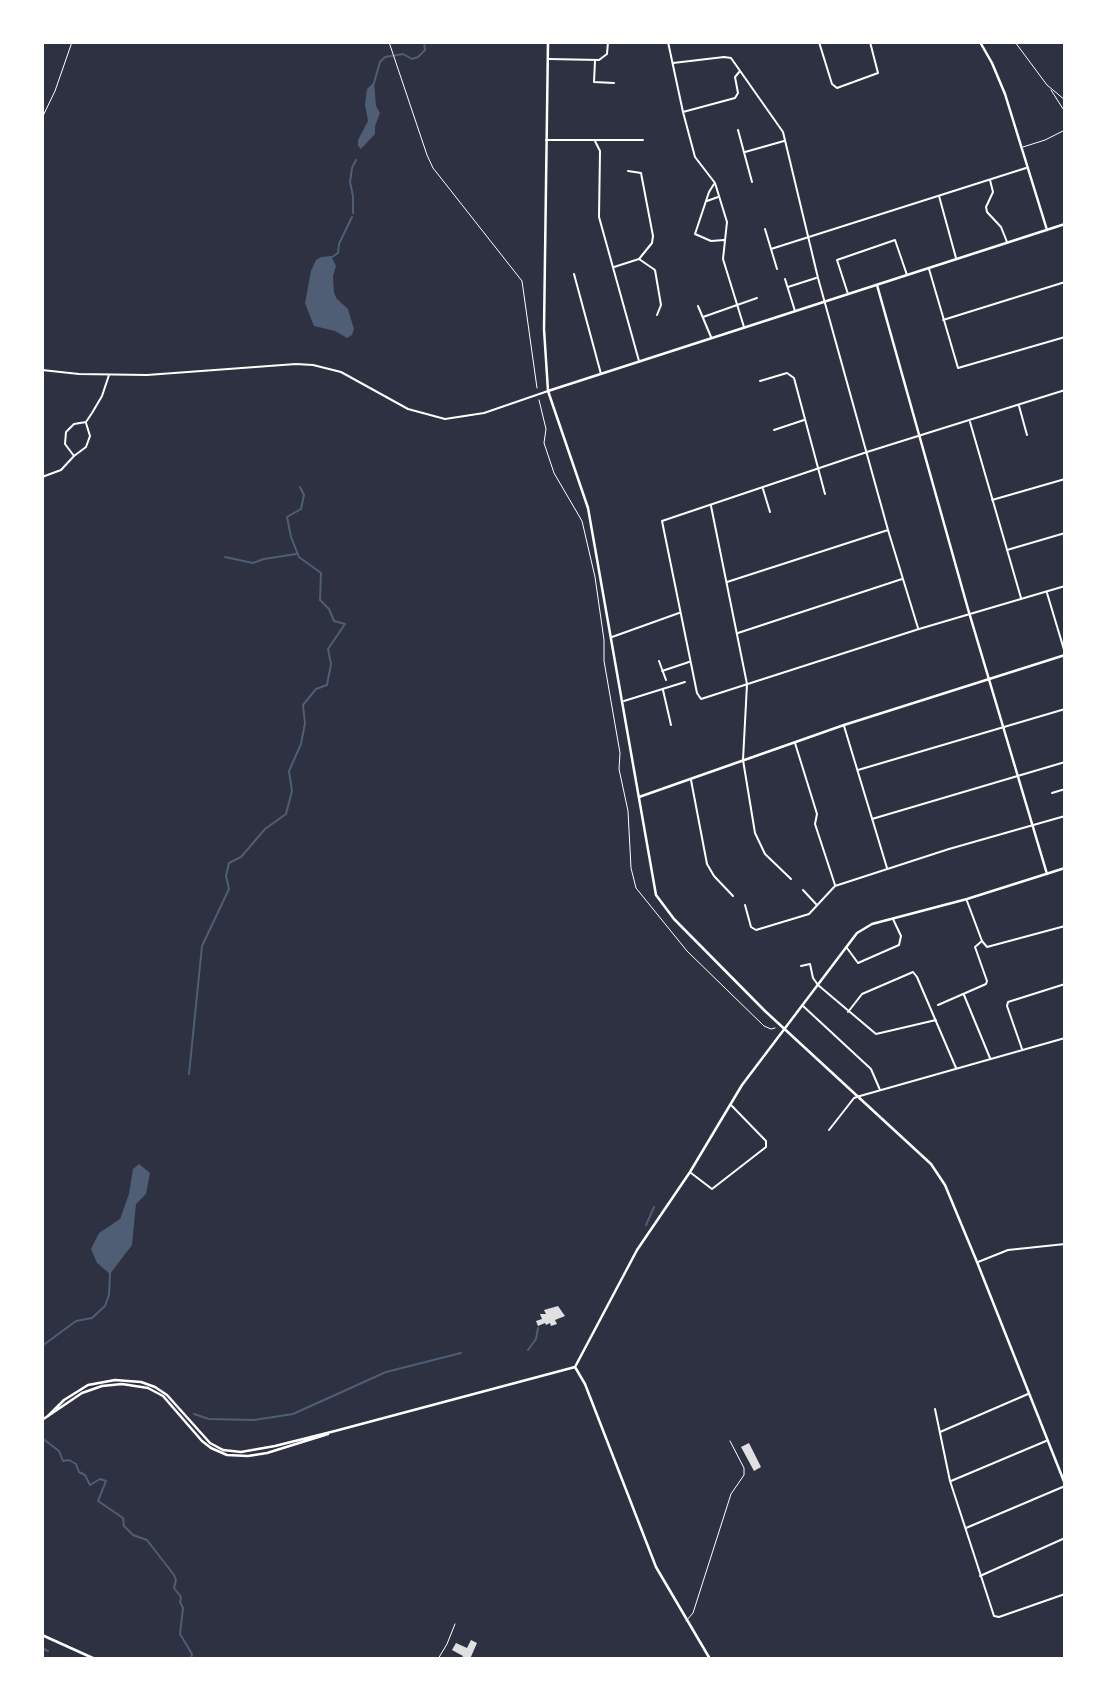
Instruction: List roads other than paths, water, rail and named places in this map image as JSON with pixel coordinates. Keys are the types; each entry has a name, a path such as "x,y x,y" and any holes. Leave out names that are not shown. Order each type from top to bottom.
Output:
{"street":[{"path":"548,42 544,350 548,391 588,508 655,892 659,901 700,946 784,1029 931,1164 945,1185 1065,1485 965,1529"},
{"path":"548,59 602,59 607,54 608,42"},
{"path":"668,42 695,157 715,183 727,226 723,260 744,328"},
{"path":"819,42 832,84 837,88 878,73 870,42"},
{"path":"979,42 999,79 1047,230"},
{"path":"673,63 729,57 777,122 785,141 818,278 888,530 919,629"},
{"path":"595,60 594,82 614,83"},
{"path":"683,112 735,98 738,93 735,78 741,70"},
{"path":"738,130 751,182"},
{"path":"546,140 643,140"},
{"path":"595,141 600,151 599,216 639,363"},
{"path":"744,152 785,141"},
{"path":"771,249 1027,168"},
{"path":"613,267 639,259 652,243 641,173 628,172"},
{"path":"989,179 993,192 986,212 1002,227 1007,243"},
{"path":"715,183 695,235 710,241 725,240"},
{"path":"939,194 957,259"},
{"path":"706,201 719,197"},
{"path":"42,369 79,374 169,374 313,365 341,372 408,409 445,419 470,417 1065,224"},
{"path":"765,229 777,269"},
{"path":"848,295 837,260 895,240 907,275"},
{"path":"639,259 657,273 661,305 657,315"},
{"path":"929,268 958,368 1065,337"},
{"path":"574,274 601,374"},
{"path":"787,288 818,278"},
{"path":"785,279 795,312"},
{"path":"942,320 1065,282"},
{"path":"877,285 918,436 1047,874"},
{"path":"702,317 757,298"},
{"path":"698,306 711,338"},
{"path":"760,381 784,373 790,373 794,378 825,494"},
{"path":"74,456 65,444 66,432 74,424 86,422 102,396 109,374"},
{"path":"1065,390 867,452 662,521 690,662 697,693 701,699 919,629 1065,586"},
{"path":"1018,405 1027,435"},
{"path":"774,430 805,420"},
{"path":"969,420 1021,599"},
{"path":"42,477 61,470 82,451 89,440 90,431 86,422"},
{"path":"991,500 1065,479"},
{"path":"763,488 770,512"},
{"path":"711,505 747,684 743,760 757,839 770,860 791,879"},
{"path":"726,582 888,530"},
{"path":"1006,550 1065,533"},
{"path":"737,633 903,579"},
{"path":"639,797 844,725 1065,654 1047,592"},
{"path":"611,638 680,613"},
{"path":"659,661 666,680"},
{"path":"662,671 690,662"},
{"path":"623,702 685,682"},
{"path":"663,689 671,724"},
{"path":"858,771 1065,709"},
{"path":"844,725 887,869"},
{"path":"795,742 817,814 815,824 835,886"},
{"path":"872,819 1065,762"},
{"path":"691,779 707,864 714,876 733,896"},
{"path":"1052,793 1065,789"},
{"path":"745,905 751,927 756,930 809,914 835,886 1065,816"},
{"path":"42,1420 82,1392 122,1384 148,1388 163,1396 211,1448 227,1455 248,1456 277,1451 335,1431 575,1367 637,1250 690,1172 742,1085 864,927 967,899 1065,868"},
{"path":"803,890 817,905"},
{"path":"967,899 982,941 989,947 1065,926"},
{"path":"846,947 858,963 899,945 901,939 893,918"},
{"path":"938,1005 987,983 975,947 982,941"},
{"path":"801,966 810,964 813,978 818,985 872,1032 879,1034 936,1020"},
{"path":"848,1012 862,993 913,972 957,1069"},
{"path":"1023,1050 1007,1006 1008,1002 1065,984"},
{"path":"963,994 990,1059"},
{"path":"802,1006 872,1069 880,1090"},
{"path":"829,1129 854,1098 1065,1038"},
{"path":"690,1172 712,1189 766,1147 766,1141 730,1104"},
{"path":"977,1262 1008,1250 1065,1244"},
{"path":"575,1367 585,1384 647,1546 666,1586 709,1659"},
{"path":"940,1432 1029,1394"},
{"path":"935,1409 950,1481 995,1618 1065,1594"},
{"path":"950,1481 1046,1441"},
{"path":"980,1576 1065,1538"},
{"path":"42,1635 95,1659"}],"lane":[{"path":"1015,42 1065,112"},
{"path":"1050,88 1065,100"},
{"path":"1020,147 1045,140 1064,130 1065,125"},
{"path":"686,1621 693,1613 731,1494 744,1475 730,1441"},
{"path":"438,1659 455,1624"}],"water":[{"path":"374,82 376,106 380,113 375,134 361,149 358,140 368,121 365,105 367,89"},
{"path":"331,256 336,266 333,276 334,293 348,309 354,329 352,335 347,338 335,331 314,326 305,303 311,271 316,260"},
{"path":"139,1164 150,1173 146,1194 136,1204 132,1245 110,1274 97,1263 91,1249 99,1233 120,1219 129,1194 133,1169"}],"waterway":[{"path":"374,83 380,62 385,57 403,54 412,59 418,57 425,50 424,42"},
{"path":"353,213 350,182 356,160"},
{"path":"332,257 338,253 339,244 352,217"},
{"path":"189,1074 202,946 229,889 226,876 229,863 241,857 265,829 286,814 292,791 289,771 301,744 305,723 303,705 316,689 327,685 331,664 328,649 345,624 334,621 329,609 320,600 321,573 299,557 291,537 287,517 301,509 304,495 300,487"},
{"path":"225,557 253,563 296,554"},
{"path":"646,1225 654,1207"},
{"path":"42,1346 76,1321 92,1318 105,1306 109,1295 110,1274"},
{"path":"528,1350 536,1339 538,1328"},
{"path":"194,1414 209,1419 254,1420 293,1414 386,1372 461,1353"},
{"path":"42,1438 59,1451 63,1461 69,1460 76,1464 90,1485 100,1479 106,1481 98,1501 123,1518 124,1526 133,1535 147,1540 174,1575 174,1588 181,1597 183,1608 180,1634 192,1654 191,1659"},
{"path":"42,1648 48,1651"}]}
